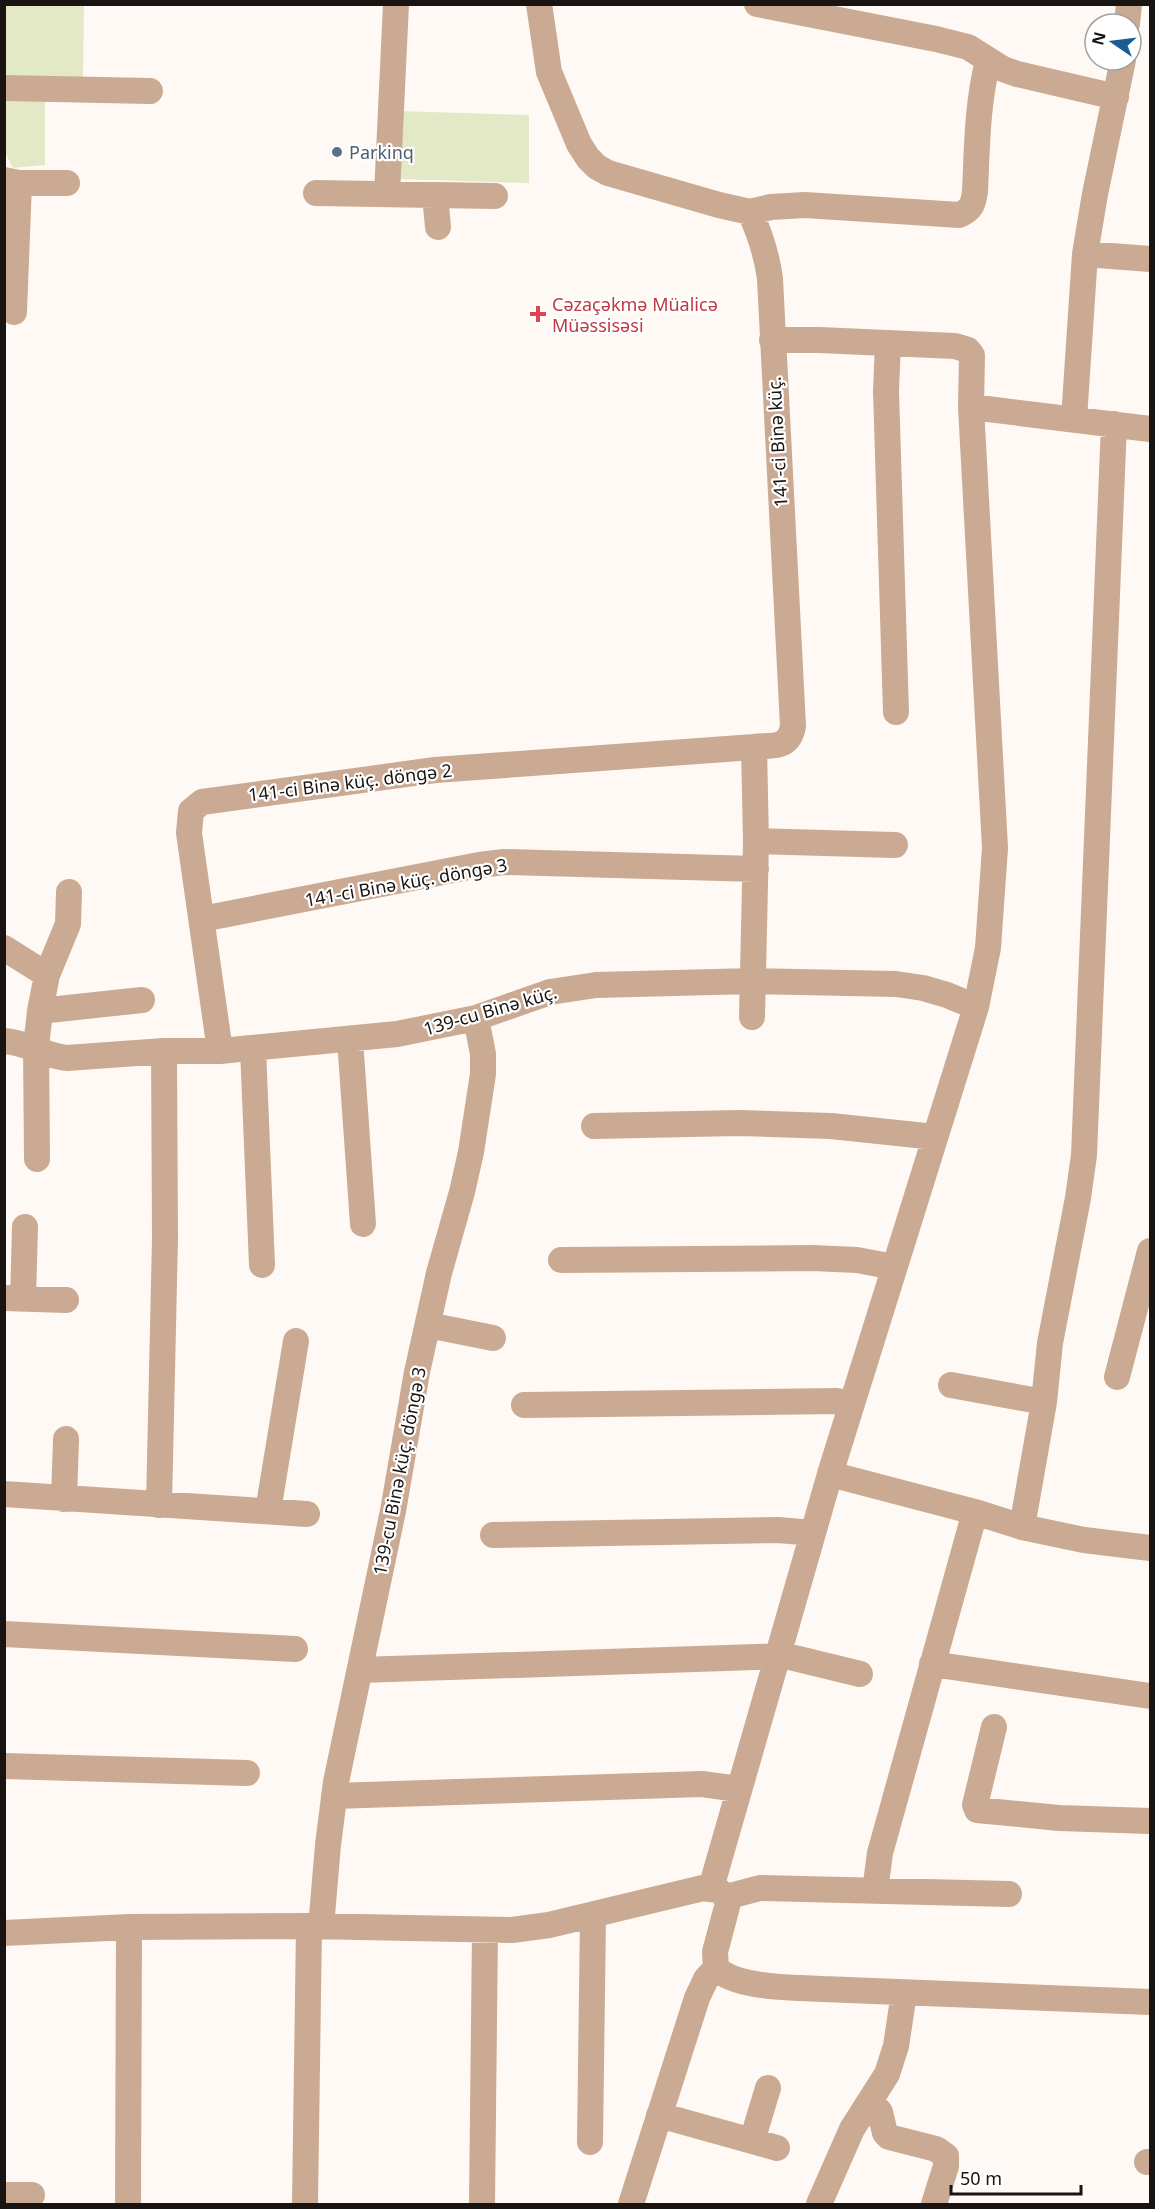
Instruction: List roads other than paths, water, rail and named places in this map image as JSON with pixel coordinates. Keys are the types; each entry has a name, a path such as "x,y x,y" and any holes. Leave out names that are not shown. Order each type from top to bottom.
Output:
{"street":[{"path":"387,194 396,4"},
{"path":"539,4 549,72 579,144 592,162 608,173 750,212 796,205 959,215 967,211 973,205 975,192 979,108 988,61"},
{"path":"757,4 968,47 988,61 1017,74 1116,97"},
{"path":"1074,419 1085,254 1121,72"},
{"path":"4,88 150,91"},
{"path":"14,312 12,182 67,183"},
{"path":"316,193 495,196"},
{"path":"435,195 438,227"},
{"name":"141-ci Binə küç.","path":"750,212 763,241 770,279 793,726 791,736 781,744 754,747"},
{"path":"1085,254 1150,259"},
{"path":"631,2205 697,1998 706,1979 716,1968 715,1952 727,1912 718,1893 738,1789 851,1405 976,1007 988,948 995,848 971,407 972,355 968,350 955,346 772,340"},
{"path":"888,343 886,391 896,712"},
{"path":"971,407 1150,429"},
{"path":"1022,1527 1044,1402 1050,1343 1084,1155 1114,424"},
{"path":"752,1017 756,869 754,747"},
{"name":"141-ci Binə küç. döngə 2","path":"220,1051 189,833 191,811 202,802 435,770 754,747"},
{"path":"756,841 895,845"},
{"name":"141-ci Binə küç. döngə 3","path":"202,919 496,863 548,862 756,869"},
{"path":"37,1159 36,1047 40,1011 47,975 68,924 69,892"},
{"path":"4,948 47,975"},
{"name":"139-cu Binə küç.","path":"4,1041 20,1042 57,1057 67,1058 164,1051 253,1049 350,1040 424,1030 476,1018 550,992 574,987 753,981 896,984 931,990 976,1007"},
{"path":"40,1011 142,1000"},
{"name":"139-cu Binə küç. döngə 3","path":"305,2205 315,1927 334,1796 428,1325 439,1273 462,1192 480,1096 483,1054 476,1018"},
{"path":"350,1040 363,1224"},
{"path":"253,1049 262,1265"},
{"path":"159,1505 165,1238 164,1051"},
{"path":"594,1126 750,1123 831,1126 934,1137"},
{"path":"25,1227 14,1298 66,1300"},
{"path":"1117,1377 1150,1251"},
{"path":"561,1260 812,1258 857,1260 894,1267"},
{"path":"428,1325 493,1338"},
{"path":"268,1511 296,1341"},
{"path":"951,1385 1044,1402"},
{"path":"524,1405 837,1401 851,1405"},
{"path":"64,1499 66,1438"},
{"path":"830,1474 975,1512 1022,1527 1084,1540 1150,1548"},
{"path":"4,1494 307,1514"},
{"path":"875,1891 880,1854 975,1512"},
{"path":"493,1535 778,1530 813,1533"},
{"path":"4,1634 295,1649"},
{"path":"360,1670 776,1656 794,1657 861,1674"},
{"path":"932,1664 1150,1696"},
{"path":"994,1727 975,1805 977,1810 1059,1818 1150,1821"},
{"path":"4,1766 247,1773"},
{"path":"334,1796 702,1784 738,1789"},
{"path":"4,1933 129,1927 315,1927 485,1931 528,1929 592,1916 684,1892 718,1893 760,1888 1009,1894"},
{"path":"590,2142 592,1916"},
{"path":"128,2205 129,1927"},
{"path":"482,2205 485,1931"},
{"path":"716,1968 727,1976 757,1983 801,1988 1150,2002"},
{"path":"819,2205 843,2146 892,2062 904,1993"},
{"path":"752,2141 768,2088"},
{"path":"870,2101 880,2112 885,2133 889,2138 936,2148 946,2156 946,2166 934,2205"},
{"path":"659,2115 777,2148"},
{"path":"4,2195 32,2195"}],"place":[{"name":"Parkinq","path":"337,152"},
{"name":"Cəzaçəkmə Müalicə Müəssisəsi","path":"538,314"}]}
